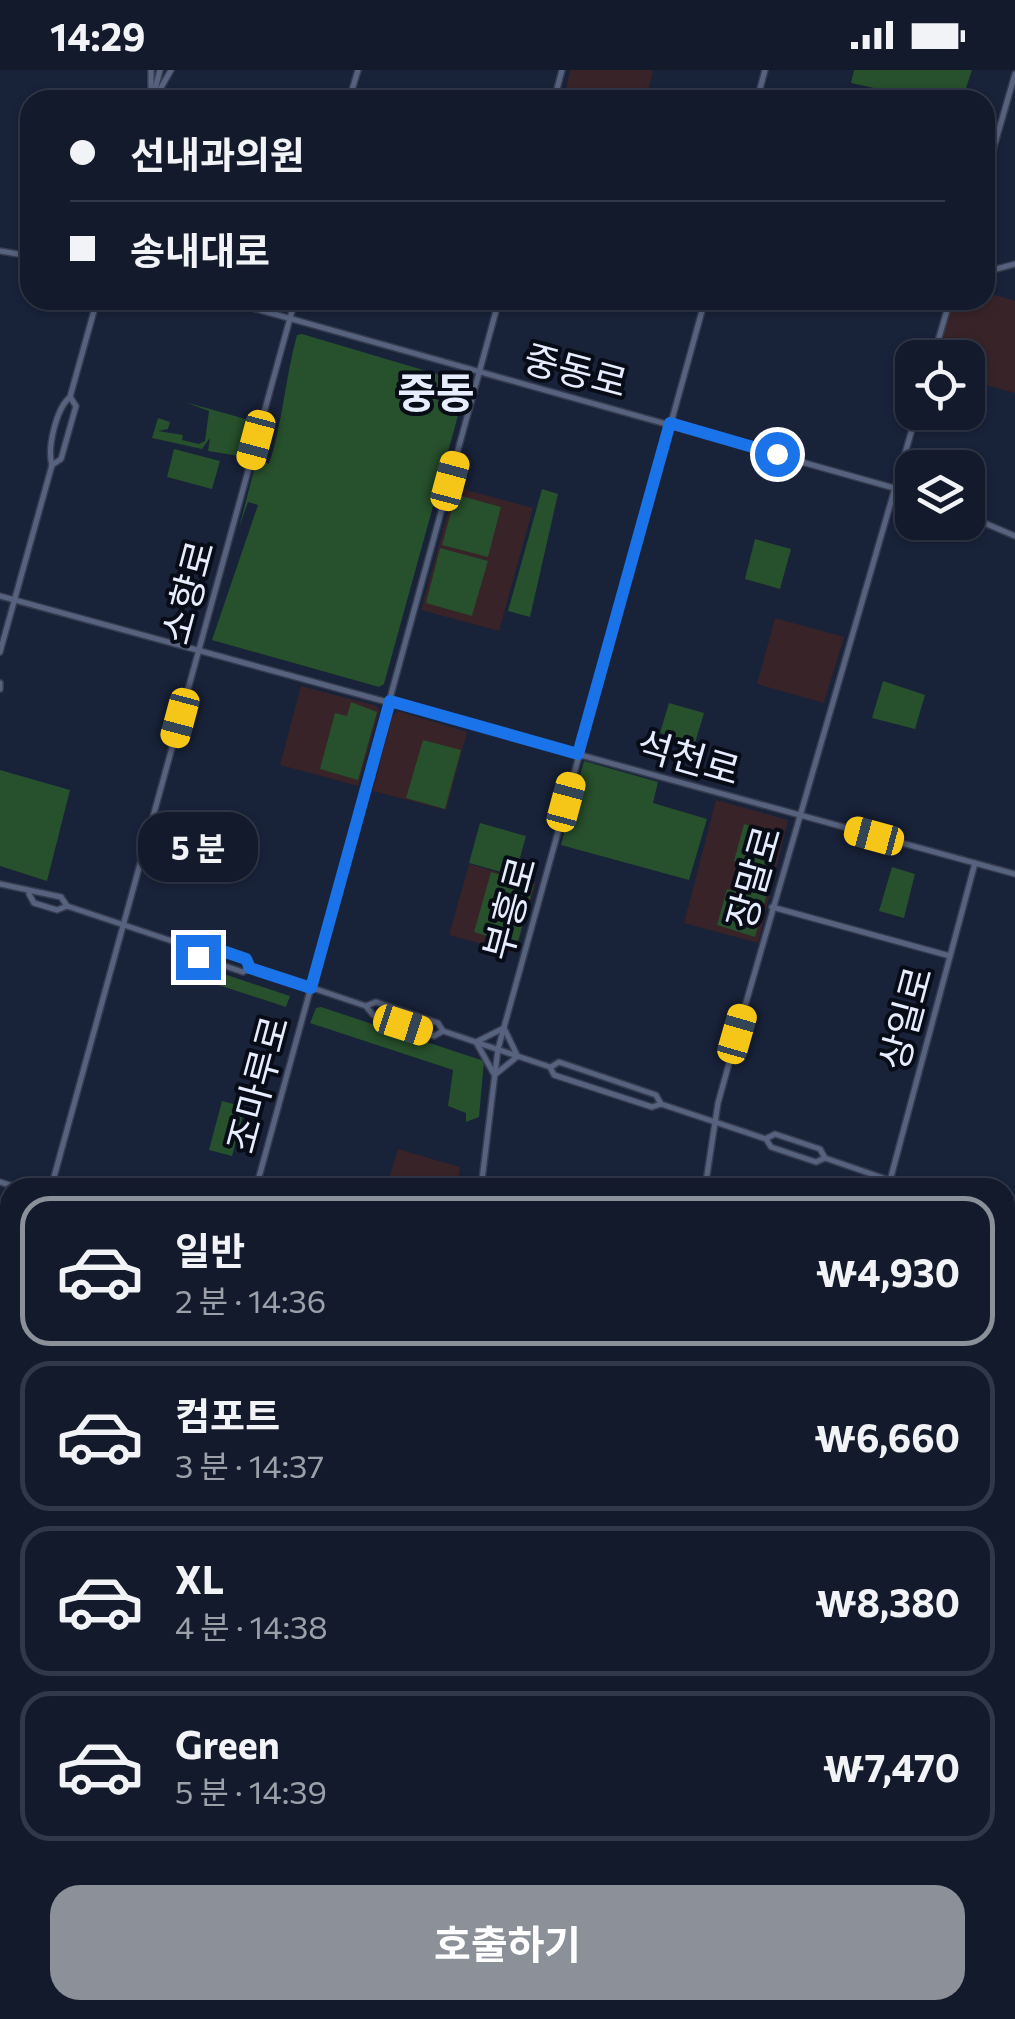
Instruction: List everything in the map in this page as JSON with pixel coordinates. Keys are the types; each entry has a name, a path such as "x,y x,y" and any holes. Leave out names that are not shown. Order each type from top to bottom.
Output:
{"street":[{"path":"995,143 1015,74"},
{"path":"0,652 52,465 49,455 62,404 70,397 94,310"},
{"name":"중동로","path":"261,310 895,486"},
{"name":"소향로","path":"54,1178 292,310"},
{"name":"조마루로","path":"259,1178 497,310"},
{"name":"부흥로","path":"482,1178 498,1050 702,310"},
{"path":"938,340 947,310"},
{"path":"52,465 62,459 76,406 70,397"},
{"name":"장말로","path":"707,1178 715,1122 772,907 895,489"},
{"path":"985,523 1015,536"},
{"name":"석천로","path":"0,596 1015,874"},
{"name":"상일로","path":"890,1178 975,863"},
{"path":"0,884 28,894 34,903 67,906 193,948 202,944 246,959 250,968"},
{"path":"28,894 38,890 61,897 67,906"},
{"path":"772,907 950,956"},
{"path":"193,948 198,957 242,972 250,968 366,1006 372,1015 434,1036 443,1031"},
{"path":"366,1006 376,1002 438,1022 443,1031 550,1067 554,1075 652,1107 662,1104 766,1139 771,1147 816,1162 825,1158"},
{"path":"476,1042 504,1028 518,1056"},
{"path":"476,1042 494,1075 518,1056"},
{"path":"550,1067 559,1062 656,1095 662,1104"},
{"path":"766,1139 775,1134 820,1149 825,1158 873,1178"}],"shaded area":[{"path":"570,70 653,70 648,90 566,90"},
{"path":"995,295 1015,301 1015,393 985,385 985,340 938,340 947,310 995,310"},
{"path":"455,487 533,508 499,631 421,610"},
{"path":"775,618 844,637 824,703 757,684"},
{"path":"301,686 377,706 379,711 358,786 280,765"},
{"path":"398,711 467,732 446,810 373,791 392,716"},
{"path":"716,800 788,820 758,943 684,923"},
{"path":"469,864 536,883 515,953 449,935"},
{"path":"398,1149 460,1167 459,1178 389,1178"}],"green space":[{"path":"854,70 972,70 965,90 883,90 851,83"},
{"path":"297,335 467,383 384,684 379,687 212,640 258,505 248,502 239,528 263,435 266,436 260,462 269,464"},
{"path":"185,402 249,420 239,456 208,451 210,438 202,449 152,438 158,418 170,422 168,429 158,431 183,435 182,440 199,444 205,441 209,411"},
{"path":"174,449 220,461 212,489 167,477"},
{"path":"542,489 558,494 530,617 508,611"},
{"path":"461,496 501,507 488,557 442,545 454,501 459,502"},
{"path":"755,539 791,549 780,589 745,579"},
{"path":"440,548 488,561 472,616 426,603"},
{"path":"883,681 925,695 915,729 872,718"},
{"path":"351,702 377,712 358,780 320,769 335,713 347,716"},
{"path":"669,703 704,713 695,743 660,733"},
{"path":"423,740 461,750 445,809 406,798"},
{"path":"584,761 658,782 653,803 707,819 689,880 561,845"},
{"path":"0,770 70,790 47,881 0,866"},
{"path":"480,823 526,836 515,876 469,863"},
{"path":"744,824 781,835 769,872 734,861"},
{"path":"892,867 915,874 904,918 879,911"},
{"path":"491,872 534,884 517,945 474,932"},
{"path":"756,879 770,883 755,937 717,925 727,889 751,895"},
{"path":"203,967 290,996 286,1007 200,979"},
{"path":"316,1008 484,1061 479,1117 466,1122 466,1113 448,1106 453,1070 310,1023"},
{"path":"222,1101 245,1107 232,1156 209,1150"}],"district":[{"name":"중동","path":"436,391"}],"route":[{"path":"198,957 193,948 202,944 246,959 250,968 311,988 390,701 578,754 670,423 777,454"}]}
